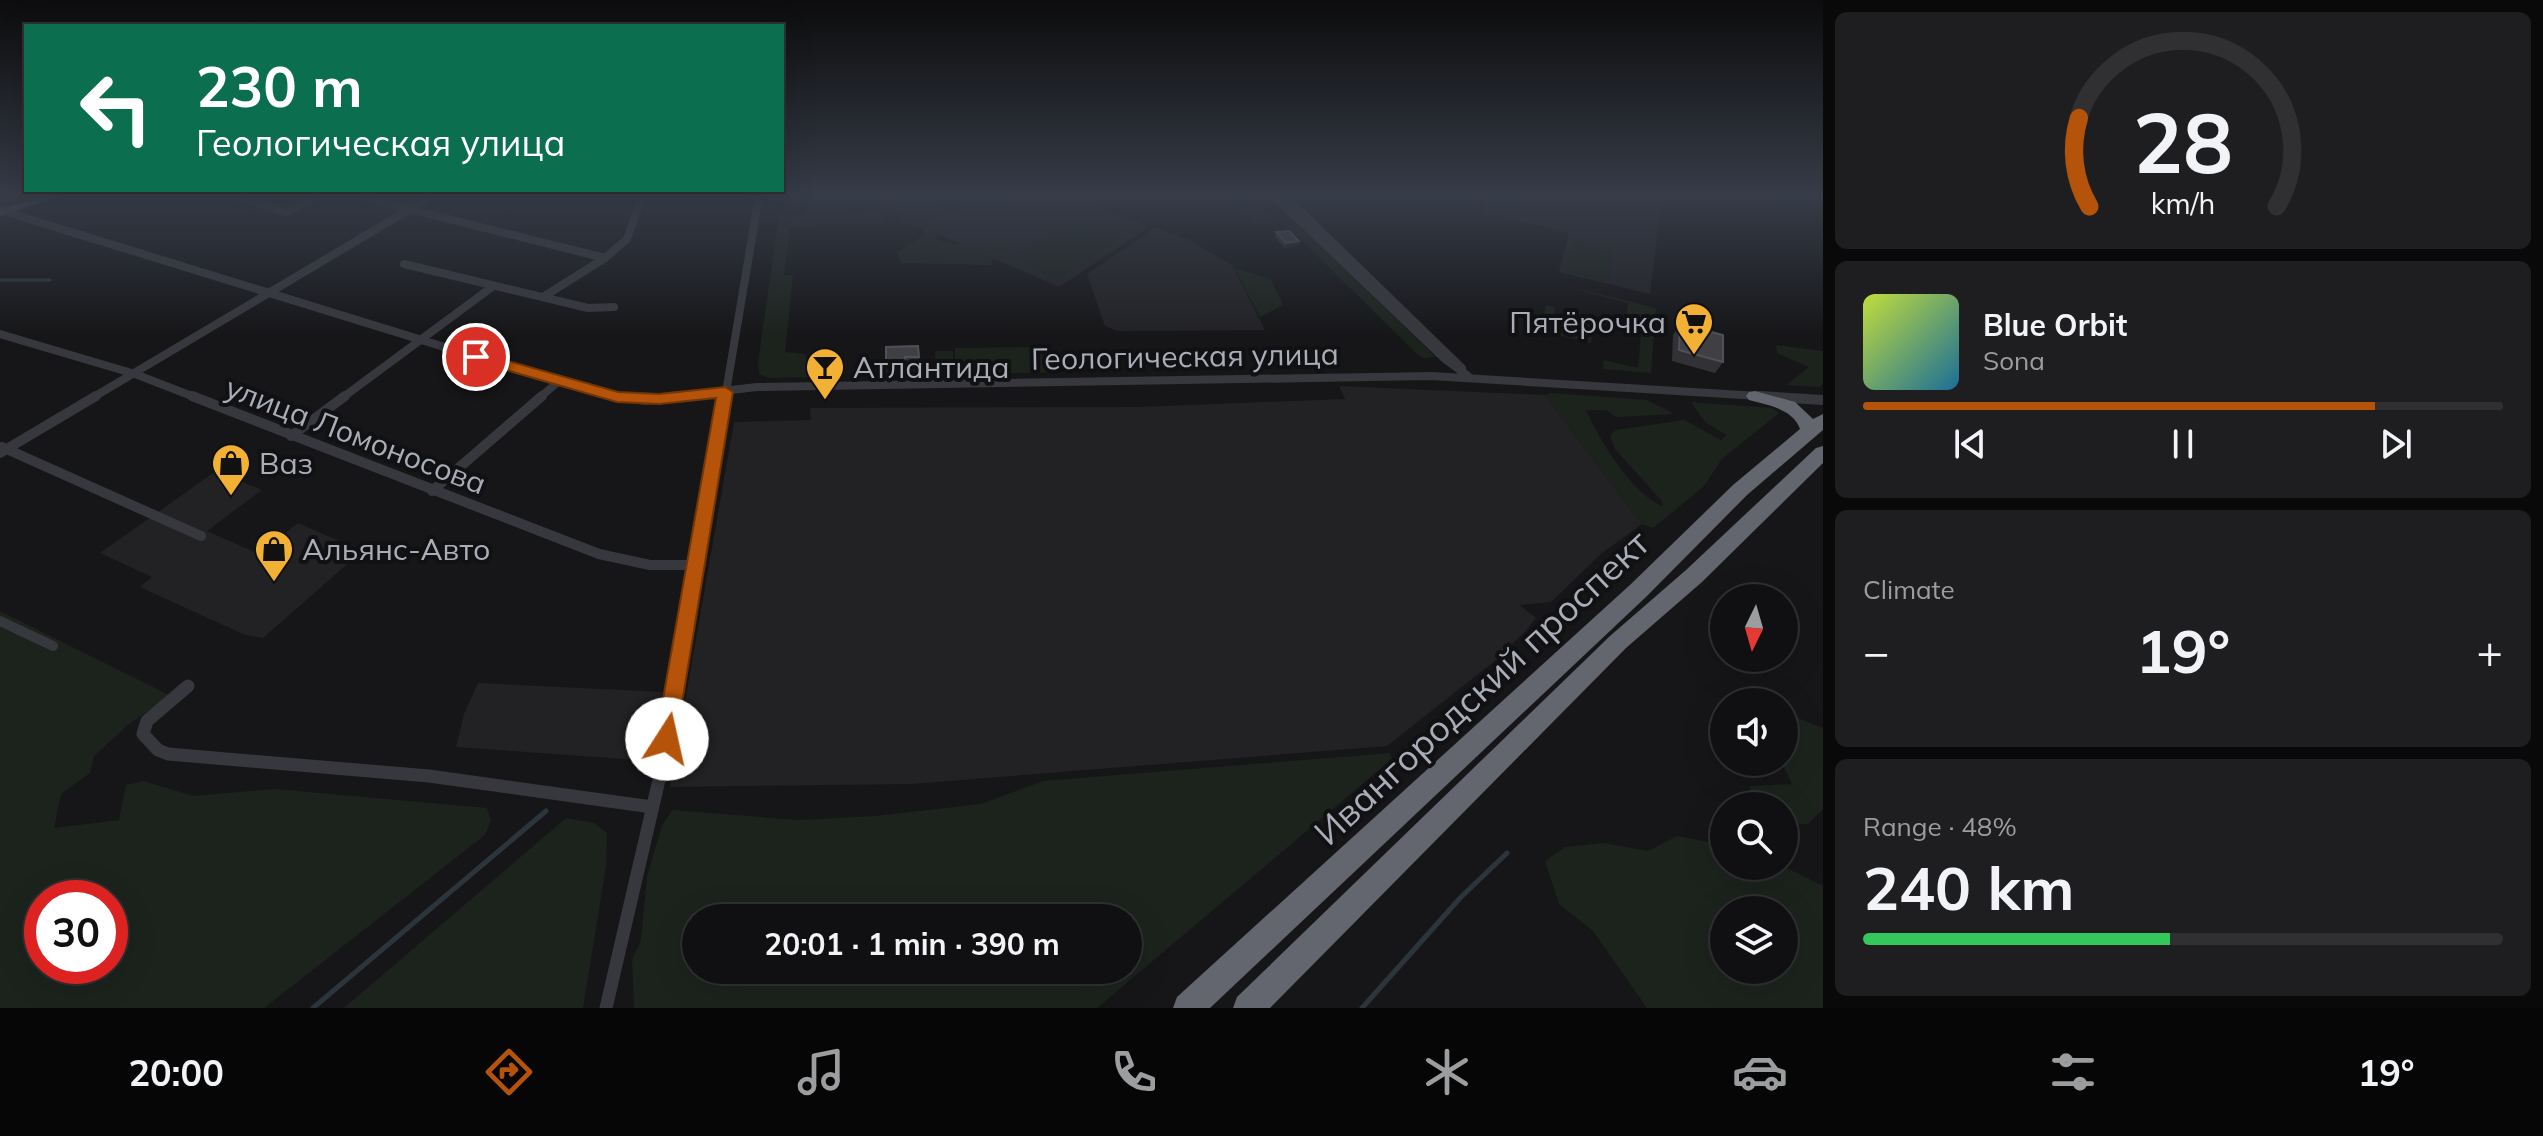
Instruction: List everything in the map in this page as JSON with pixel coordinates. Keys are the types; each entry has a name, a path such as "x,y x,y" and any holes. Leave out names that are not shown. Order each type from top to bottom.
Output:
{"highway":[{"path":"1755,396 1797,411 1819,434"},
{"name":"Ивангородский проспект","path":"1188,1008 1639,590 1740,490 1819,434"},
{"name":"Ивангородский проспект","path":"1248,1008 1618,642 1694,576 1819,434"}],"street":[{"name":"Геологическая улица","path":"103,243 558,382 617,397 646,400 772,387 1468,376 1823,400"},
{"path":"2,449 135,374 352,243"},
{"path":"545,243 605,258"},
{"path":"543,297 605,258 622,243"},
{"path":"606,1008 652,807 698,565 751,243"},
{"path":"1323,243 1445,359 1468,376"},
{"path":"1334,243 1455,358 1468,376"},
{"path":"404,264 588,308 614,307"},
{"path":"291,436 492,287"},
{"name":"улица Ломоносова","path":"0,334 135,374 599,554 650,565 698,565"},
{"path":"432,491 558,382"},
{"path":"2,449 201,536"},
{"path":"0,621 53,646"},
{"path":"188,686 147,721 143,734 158,750 239,762 429,776 652,807"}],"shaded area":[{"path":"775,243 788,243 784,275 793,275 785,352 805,354 808,367 826,366 825,377 769,378 759,374 758,362"},
{"path":"912,243 948,243 989,251 1014,243 994,254 991,265 901,263 897,253"},
{"path":"958,243 1125,243 1059,287"},
{"path":"1038,243 1113,243 1056,279 1011,259"},
{"path":"1132,243 1194,243 1232,265 1265,330 1117,331 1105,326 1087,274"},
{"path":"1304,243 1317,243 1436,357 1424,358"},
{"path":"1566,243 1656,243 1650,294 1559,272"},
{"path":"1573,243 1613,252 1609,280 1601,281 1566,271"},
{"path":"1234,268 1271,279 1283,305 1260,317"},
{"path":"1542,280 1656,308 1651,373 1603,369 1604,360 1638,368 1642,323 1626,318 1628,303"},
{"path":"1546,305 1555,307 1554,314 1571,318 1573,312 1594,317 1591,343 1533,329 1537,313 1544,314"},
{"path":"1776,345 1823,351 1823,384 1819,387 1786,385 1809,367 1777,353"},
{"path":"1044,347 1052,351 1059,369 1056,372 955,375 955,348"},
{"path":"935,351 953,351 953,375 875,377 875,368 936,367"},
{"path":"1339,386 1545,395 1642,524 1602,553 1551,602 1519,605 1536,618 1525,632 1496,660 1387,746 911,784 670,787 734,422 811,420 810,408 1137,407 1345,399"},
{"path":"1545,395 1647,400 1674,414 1616,417 1606,410 1586,410 1599,436 1628,478 1651,500 1663,506 1662,501 1615,449 1610,435 1616,430 1684,420 1721,440 1727,435 1706,423 1691,402 1772,408 1779,413 1722,459 1704,486 1653,528 1642,524"},
{"path":"216,471 262,490 207,531 259,554 298,523 362,551 263,638 245,635 140,587 152,577 100,553"},
{"path":"0,611 171,696 129,724 94,756 90,773 61,794 54,828 119,820 126,785 144,781 193,796 274,789 487,808 491,821 485,835 264,1008 0,1008"},
{"path":"478,683 663,692 652,761 456,747 464,714"},
{"path":"1798,718 1823,728 1823,809 1808,824 1798,824 1798,792 1750,792 1750,786 1792,784 1788,776 1798,776"},
{"path":"1390,753 1392,759 1142,970 1142,904 682,904 682,984 1125,984 1097,1008 634,1008 632,960 641,940 647,876 662,826 672,810 798,820 875,816 981,804 1043,781"},
{"path":"566,818 594,823 607,833 606,866 583,1008 344,1008"},
{"path":"1677,836 1710,842 1710,880 1798,880 1798,874 1823,886 1823,1008 1647,1008 1593,931 1559,904 1545,861 1565,847 1603,843 1648,851"}],"building":[{"path":"1680,324 1723,335 1723,362 1679,350"},
{"path":"918,346 919,357 905,357 905,362 886,362 886,347"}],"waterway":[{"path":"0,280 50,280"},
{"path":"313,1008 546,811"},
{"path":"1362,1008 1461,897 1507,853"}],"place":[{"name":"Пятёрочка","path":"1694,356"},
{"name":"Атлантида","path":"825,401"},
{"name":"Ваз","path":"231,497"},
{"name":"Альянс-Авто","path":"274,583"}],"route":[{"path":"476,357 617,397 646,400 725,392 667,739"}]}
